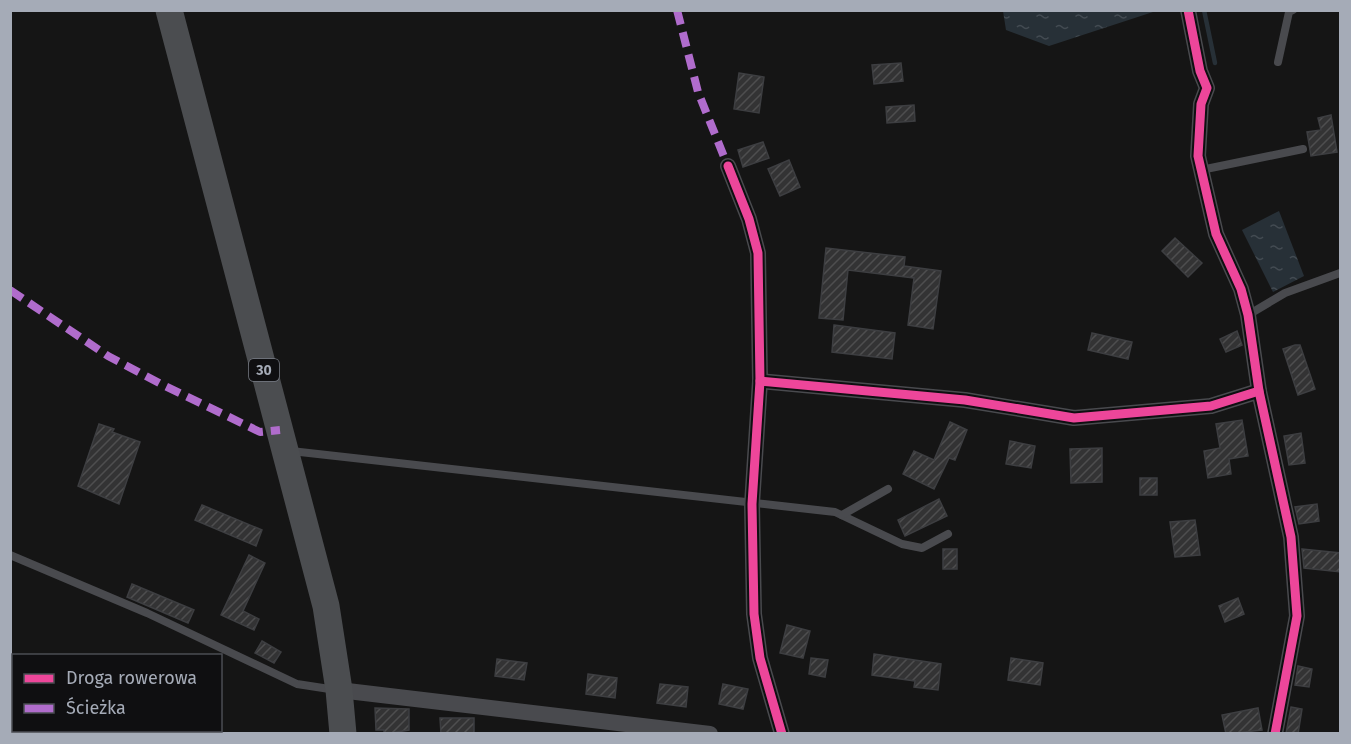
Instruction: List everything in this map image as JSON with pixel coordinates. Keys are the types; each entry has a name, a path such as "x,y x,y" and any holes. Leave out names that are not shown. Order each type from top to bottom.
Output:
{"main road":[{"name":"30","path":"169,10 326,606 339,690 343,734"}],"street":[{"path":"1188,10 1200,71 1207,88 1201,104 1198,130 1201,170 1216,234 1241,289 1248,315 1259,391 1291,537 1297,616 1275,734"},
{"path":"728,165 749,219 758,253 760,381 752,504 757,637 782,734"},
{"path":"760,381 965,400 1074,418 1211,406 1259,391"},
{"path":"339,690 710,734"}],"lane":[{"path":"1278,62 1289,12 1293,10"},
{"path":"1201,170 1303,148"},
{"path":"1248,315 1285,292 1341,273"},
{"path":"286,450 836,512 902,544 922,548 948,534"},
{"path":"842,515 888,489"},
{"path":"10,555 158,617 297,684 319,689 339,690"}],"water":[{"path":"1003,10 1156,11 1049,46 1006,30"},
{"path":"1279,211 1304,276 1273,292 1242,230"}],"building":[{"path":"901,63 903,81 874,84 872,65"},
{"path":"739,73 764,77 759,113 734,109"},
{"path":"914,105 915,121 887,123 886,107"},
{"path":"1331,115 1337,152 1311,156 1307,132 1321,130 1318,118"},
{"path":"763,142 769,158 743,167 738,150"},
{"path":"789,160 800,187 780,196 768,169"},
{"path":"1175,238 1202,263 1188,277 1162,251"},
{"path":"826,248 905,257 904,266 941,271 933,329 908,325 914,278 848,270 843,320 819,318"},
{"path":"834,325 895,333 892,359 832,352"},
{"path":"1237,331 1242,345 1226,352 1220,339"},
{"path":"1092,333 1132,342 1128,359 1088,350"},
{"path":"1300,345 1315,389 1298,395 1283,349"},
{"path":"1242,420 1248,456 1229,459 1231,474 1208,478 1204,451 1220,448 1216,424"},
{"path":"950,422 967,430 955,460 949,458 934,489 903,474 914,451 934,460"},
{"path":"99,424 114,429 112,432 140,442 119,504 78,486"},
{"path":"1301,433 1305,463 1289,465 1284,436"},
{"path":"1010,441 1035,446 1031,468 1006,464"},
{"path":"1102,448 1102,482 1071,483 1070,449"},
{"path":"1140,478 1157,478 1157,495 1140,495"},
{"path":"939,499 947,516 905,536 898,520"},
{"path":"1317,504 1319,521 1299,524 1295,507"},
{"path":"202,505 262,530 256,546 195,520"},
{"path":"1195,520 1200,555 1175,557 1170,522"},
{"path":"943,549 957,549 957,569 943,569"},
{"path":"1302,549 1341,553 1341,572 1304,568"},
{"path":"249,555 265,563 243,611 259,619 254,630 221,615"},
{"path":"132,584 194,610 188,623 127,597"},
{"path":"1238,598 1244,614 1225,622 1219,606"},
{"path":"787,625 810,631 803,658 780,653"},
{"path":"262,641 281,652 274,663 255,653"},
{"path":"874,654 941,664 938,690 914,687 915,681 872,675"},
{"path":"811,658 828,660 825,677 809,674"},
{"path":"1011,658 1043,663 1040,685 1008,680"},
{"path":"497,659 527,663 524,680 495,676"},
{"path":"1298,666 1312,669 1309,687 1295,685"},
{"path":"588,674 617,678 615,698 586,694"},
{"path":"660,684 688,687 686,707 657,703"},
{"path":"723,684 748,689 743,709 719,704"},
{"path":"1291,707 1302,709 1298,734 1286,733"},
{"path":"375,708 409,709 409,730 384,734 384,730 376,730"},
{"path":"1258,708 1262,730 1226,734 1222,715"},
{"path":"440,718 474,718 474,734 441,734"}],"waterway":[{"path":"1204,10 1215,63"}],"marked path":[{"path":"677,10 698,92 729,169"},
{"path":"10,290 108,356 165,386 260,432 280,430"}],"cycle path":[{"path":"1188,10 1200,71 1207,88 1201,104 1198,156 1216,234 1241,289 1248,315 1259,391 1291,537 1297,616 1275,734"},
{"path":"728,166 749,219 758,253 760,381 752,504 754,614 760,658 782,734"},
{"path":"760,381 965,400 1074,418 1211,406 1259,391"}]}
